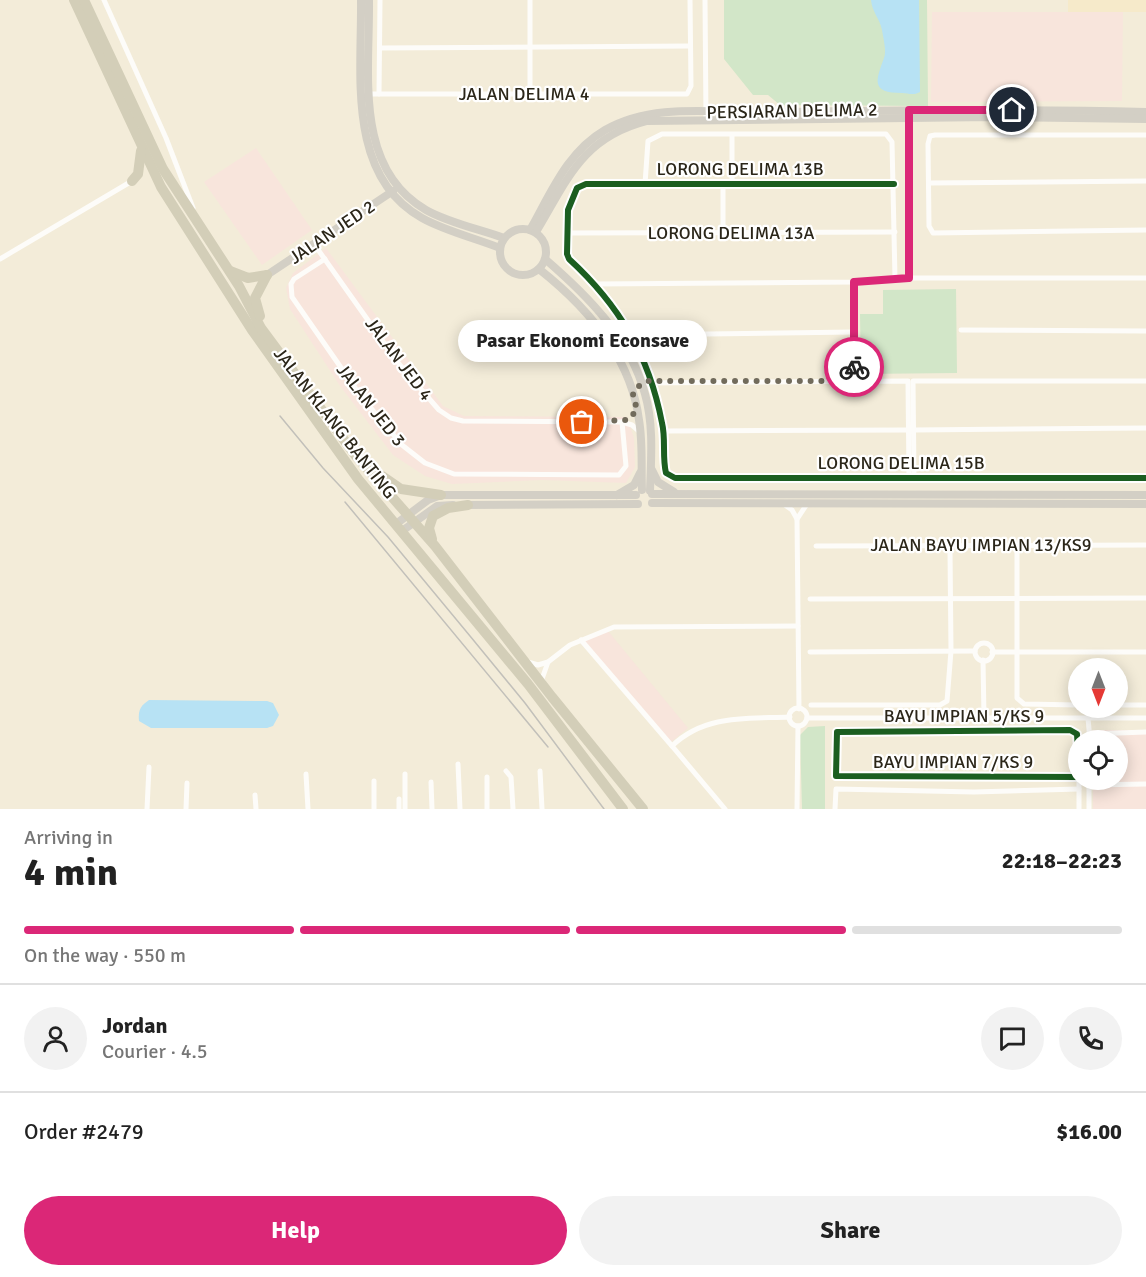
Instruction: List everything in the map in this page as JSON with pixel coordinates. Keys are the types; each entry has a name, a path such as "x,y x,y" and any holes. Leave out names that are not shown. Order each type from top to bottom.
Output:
{"highway":[{"name":"JALAN KLANG BANTING","path":"74,0 161,188 252,330 321,430 528,684 623,809"},
{"name":"JALAN KLANG BANTING","path":"84,0 163,169 230,271 261,328 356,456 435,546 552,698 641,807"},
{"path":"115,91 154,164 163,169"},
{"path":"132,181 138,174 142,149"},
{"path":"132,181 150,180 161,188"},
{"path":"230,271 248,278 267,275"},
{"path":"261,328 255,298 267,275"},
{"path":"356,456 401,489 441,495"},
{"path":"435,546 429,528 433,516 448,508 468,505"}],"street":[{"path":"104,0 200,226"},
{"path":"361,0 366,94 375,150 394,190 422,219 500,248"},
{"path":"366,94 369,0"},
{"path":"379,94 380,0"},
{"path":"530,0 530,94"},
{"path":"380,48 690,46 690,0"},
{"path":"705,0 706,116"},
{"name":"JALAN DELIMA 4","path":"366,94 687,94 691,86 690,46"},
{"name":"PERSIARAN DELIMA 2","path":"533,231 564,167 580,149 604,130 645,114 706,116 1146,112"},
{"path":"909,114 909,278"},
{"name":"PERSIARAN DELIMA 2","path":"909,114 1146,119"},
{"path":"645,184 648,141 655,136 886,134 892,142 895,279"},
{"path":"732,135 732,184"},
{"path":"1146,135 935,135 928,140 928,226 931,232 939,234 1146,230"},
{"path":"163,169 176,165"},
{"path":"0,259 132,181"},
{"path":"929,183 1146,181"},
{"path":"723,183 723,233"},
{"name":"LORONG DELIMA 13B","path":"567,233 572,197 577,188 586,184 894,184"},
{"path":"394,190 426,210 504,238"},
{"name":"JALAN JED 2","path":"267,275 394,190"},
{"path":"516,230 533,231 545,244 545,260 539,269 528,275 515,274 504,266 500,248 504,238 516,230"},
{"name":"LORONG DELIMA 13A","path":"567,233 895,232"},
{"path":"567,233 569,259 596,284 631,335 652,381 664,431 1146,428"},
{"name":"JALAN JED 4","path":"314,244 399,364 439,410 451,418 463,421 622,422 632,425 640,432"},
{"name":"JALAN JED 3","path":"325,259 294,279 291,284 292,297 374,412 402,445 425,463 454,474 619,475 626,466 622,422"},
{"path":"399,527 437,506 638,504 645,507 648,496 651,439 646,396 642,383 623,343 586,295 545,260"},
{"path":"539,269 574,298 613,347 633,394 637,410 641,468 648,496"},
{"path":"596,284 854,282 909,278 1146,278"},
{"path":"854,282 854,381"},
{"path":"961,330 1146,331"},
{"path":"631,335 854,332"},
{"path":"628,381 642,383 652,381 1146,381"},
{"path":"911,381 912,477"},
{"path":"633,394 642,383"},
{"path":"622,422 631,418 637,410"},
{"name":"LORONG DELIMA 15B","path":"664,431 665,468 669,475 675,478 1144,479"},
{"path":"650,466 658,482 664,488 681,494"},
{"path":"613,496 634,485 641,468"},
{"path":"638,504 648,496 681,494 1146,495"},
{"path":"411,519 428,500 441,495 648,496 783,504 1146,504"},
{"path":"783,504 792,510 797,519 799,709"},
{"path":"797,519 807,504"},
{"name":"JALAN BAYU IMPIAN 13/KS9","path":"816,546 1146,545"},
{"path":"811,705 946,703 951,651 950,551 953,546"},
{"path":"1017,546 1017,698 1024,704 1068,705"},
{"path":"810,599 1146,598"},
{"path":"518,653 527,662 538,665 548,662 570,645 614,627 798,626"},
{"path":"581,640 725,809"},
{"path":"984,643 990,646 992,652 990,657 983,660 977,657 975,651 978,645 984,643"},
{"path":"810,652 975,651"},
{"path":"992,652 1146,652"},
{"path":"983,660 984,718"},
{"path":"548,662 542,679 552,698"},
{"path":"1128,705 1146,705"},
{"path":"798,726 793,724 790,717 791,712 799,709"},
{"path":"799,709 806,713 807,718"},
{"path":"672,746 690,730 715,721 790,717"},
{"path":"807,718 1068,718"},
{"path":"798,726 803,724 807,718"},
{"path":"836,809 837,718"},
{"path":"1088,718 1090,730"},
{"path":"1128,718 1146,718"},
{"path":"798,726 798,809"},
{"name":"BAYU IMPIAN 5/KS 9","path":"837,732 1068,730"},
{"path":"1128,733 1146,732"},
{"path":"458,764 460,809"},
{"path":"147,809 149,767"},
{"path":"506,771 511,777 513,809"},
{"path":"540,771 542,809"},
{"path":"306,774 308,809"},
{"path":"405,774 405,809"},
{"name":"BAYU IMPIAN 7/KS 9","path":"836,776 1068,778"},
{"path":"487,777 487,809"},
{"path":"374,781 374,809"},
{"path":"431,782 432,809"},
{"path":"186,809 187,783"},
{"path":"1128,784 1146,784"},
{"path":"836,789 974,792 1068,789"},
{"path":"1078,809 1079,790"},
{"path":"1089,790 1089,809"},
{"path":"255,795 256,809"},
{"path":"399,799 399,809"}],"shaded area":[{"path":"1068,0 1146,0 1146,12 1068,12"},
{"path":"932,12 1123,12 1122,101 931,102"},
{"path":"256,148 312,230 262,265 204,182"},
{"path":"326,248 443,406 464,416 627,417 634,438 635,467 626,483 542,480 452,484 425,476 393,455 340,386 290,309 286,288 293,273"},
{"path":"608,631 688,728 671,742 584,641"},
{"path":"1128,730 1146,730 1146,809 1093,809 1093,790 1128,790"}],"green space":[{"path":"724,0 927,0 928,106 780,105 768,95 753,95 724,59"},
{"path":"956,289 957,373 861,374 860,314 883,314 883,290"},
{"path":"825,726 825,809 802,809 800,735 808,727"}],"water":[{"path":"871,0 919,0 920,92 913,94 892,92 880,88 878,79 885,48 881,26"},
{"path":"149,700 267,701 273,703 279,715 273,726 267,728 151,728 139,721 140,709"}],"tram line":[{"path":"280,416 323,468 388,537 470,636 525,703 604,809"},
{"path":"345,502 548,747"}],"cycle path":[{"path":"894,184 586,184 577,188 568,210 567,254 569,259 603,294 640,353 649,375 662,423 666,473 675,478 1146,478"},
{"path":"1068,730 837,732 836,776 1068,777"}],"way so far":[{"path":"582,422 628,420 637,410 633,394 637,387 648,381 854,381 854,367"}],"place":[{"name":"Pasar Ekonomi Econsave","path":"582,422"}],"route":[{"path":"854,367 854,282 909,278 909,110 1012,110"}]}
